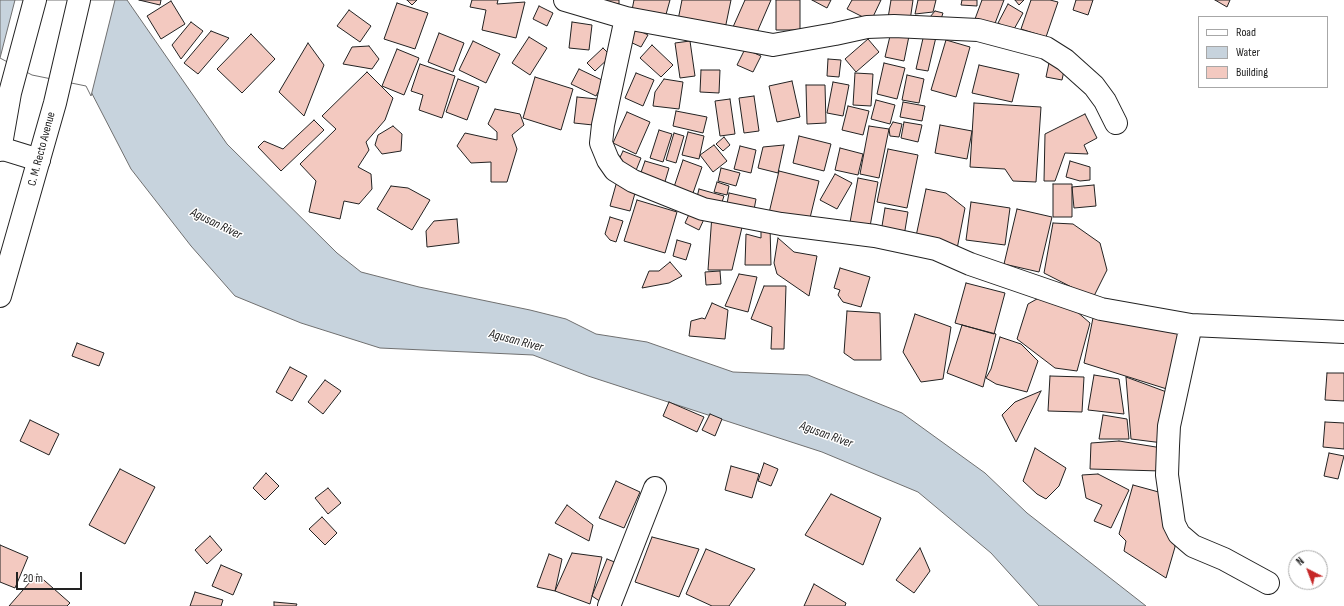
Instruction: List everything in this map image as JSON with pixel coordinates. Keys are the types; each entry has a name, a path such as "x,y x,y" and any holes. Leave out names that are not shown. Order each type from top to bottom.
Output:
{"main road":[{"path":"35,0 10,94 0,149 39,160"},
{"name":"C. M. Recto Avenue","path":"0,296 55,103 79,0"},
{"path":"565,0 626,18 773,45 867,27 894,26 978,30 1046,48 1065,60 1094,86 1105,101 1116,123"},
{"path":"626,18 602,125 601,143 608,160 615,170 633,181 703,209 781,224 875,236 936,249 970,264 1101,309 1191,325 1344,332"},
{"path":"1191,325 1170,426 1168,446 1167,475 1174,524 1179,534 1193,546 1268,583"},
{"path":"609,606 655,488"}],"water":[{"name":"Agusan River","path":"0,0 127,0 227,144 337,253 361,272 419,287 566,319 596,334 647,342 733,372 808,375 902,413 985,473 1027,513 1146,606 1039,606 991,553 918,492 822,452 588,376 533,355 380,348 301,323 235,296 191,246 131,169 87,84 33,73 0,56"}],"pier":[{"path":"15,0 115,0 91,96 86,86 32,75 0,58"}],"building":[{"path":"139,0 161,0 160,5"},
{"path":"407,0 417,0 412,5"},
{"path":"472,0 498,0 497,4 525,2 516,38 482,30 486,10 470,7"},
{"path":"594,0 619,0 619,4"},
{"path":"634,0 670,0 665,18 632,10"},
{"path":"682,0 731,0 725,29 678,20"},
{"path":"745,0 771,0 755,37 733,27"},
{"path":"776,0 800,0 800,30 776,30"},
{"path":"812,0 831,0 827,8"},
{"path":"852,0 881,0 871,21 847,9"},
{"path":"891,0 913,0 910,21 888,18"},
{"path":"918,0 936,0 933,12 915,14"},
{"path":"962,0 977,0 977,6 961,5"},
{"path":"982,0 1004,0 994,26 975,19"},
{"path":"1015,0 1024,0 1019,5"},
{"path":"1031,0 1050,0 1058,2 1046,37 1021,29"},
{"path":"1076,0 1093,0 1088,15 1073,10"},
{"path":"1215,0 1230,0 1227,7"},
{"path":"171,1 185,24 161,39 147,16"},
{"path":"397,3 428,13 415,49 384,39"},
{"path":"1008,4 1023,13 1013,31 998,23"},
{"path":"539,6 553,13 547,26 533,19"},
{"path":"349,10 371,26 360,42 337,26"},
{"path":"935,11 943,13 938,28 925,23"},
{"path":"191,22 203,31 181,59 172,45"},
{"path":"572,22 592,25 589,50 569,48"},
{"path":"634,28 648,35 641,47 628,41"},
{"path":"211,31 229,38 198,74 184,63"},
{"path":"891,32 909,36 904,61 885,57"},
{"path":"439,33 464,43 453,72 428,62"},
{"path":"251,34 275,59 242,93 217,69"},
{"path":"924,34 936,37 928,71 916,69"},
{"path":"529,37 547,48 530,75 512,63"},
{"path":"868,39 879,52 856,72 845,59"},
{"path":"946,40 970,47 956,97 931,90"},
{"path":"473,41 500,54 486,83 459,70"},
{"path":"690,41 695,76 680,78 675,43"},
{"path":"308,43 324,65 304,116 279,92"},
{"path":"652,45 673,65 661,77 640,58"},
{"path":"369,46 379,59 372,69 343,64 352,47"},
{"path":"603,48 611,56 595,71 587,63"},
{"path":"397,49 419,58 404,95 382,86"},
{"path":"745,49 761,56 753,72 737,65"},
{"path":"1050,58 1066,61 1062,80 1046,77"},
{"path":"828,59 841,60 839,77 827,76"},
{"path":"884,63 905,68 897,99 877,94"},
{"path":"420,64 455,76 442,118 419,110 423,95 411,91"},
{"path":"979,65 1019,74 1012,102 972,93"},
{"path":"579,69 604,81 596,96 571,84"},
{"path":"701,70 720,70 719,93 700,92"},
{"path":"367,72 393,98 385,120 366,142 369,150 358,167 371,174 372,189 359,204 344,201 340,219 309,212 316,181 300,164 336,129 322,116"},
{"path":"636,73 654,80 643,106 625,98"},
{"path":"855,73 873,74 871,106 853,105"},
{"path":"907,75 924,79 919,103 902,100"},
{"path":"535,77 573,89 561,130 523,118"},
{"path":"458,79 479,87 467,120 446,112"},
{"path":"664,79 683,82 679,109 653,106 655,92"},
{"path":"792,81 800,117 777,122 769,86"},
{"path":"833,82 849,85 843,116 827,113"},
{"path":"806,85 825,85 826,123 807,124"},
{"path":"754,96 759,131 744,133 739,98"},
{"path":"577,97 597,99 593,125 574,123"},
{"path":"730,99 735,134 720,136 715,101"},
{"path":"876,100 895,105 890,124 871,119"},
{"path":"903,102 925,106 922,121 900,117"},
{"path":"974,103 1041,107 1036,182 1013,181 1005,169 970,167"},
{"path":"848,106 869,111 863,135 842,130"},
{"path":"495,109 520,114 524,125 512,135 517,149 507,182 491,182 491,162 471,163 457,146 465,133 497,140 497,132 488,124"},
{"path":"676,111 707,117 703,133 673,126"},
{"path":"627,112 650,122 636,154 613,143"},
{"path":"1085,114 1097,138 1084,145 1088,154 1065,153 1055,181 1044,181 1045,134"},
{"path":"314,120 324,130 281,171 258,147 264,141 283,149"},
{"path":"893,122 902,124 899,137 890,136 889,129"},
{"path":"904,122 922,125 918,142 901,138"},
{"path":"940,125 972,131 967,159 935,153"},
{"path":"393,126 402,134 401,151 382,154 375,145 378,135"},
{"path":"869,126 889,129 879,178 860,174"},
{"path":"659,130 672,134 663,162 650,158"},
{"path":"688,132 704,136 699,159 682,155"},
{"path":"674,133 684,136 676,163 666,160"},
{"path":"799,136 831,144 824,171 793,163"},
{"path":"724,137 730,145 723,151 716,144"},
{"path":"714,145 727,161 713,172 700,155"},
{"path":"784,145 778,173 758,168 763,147"},
{"path":"740,146 756,150 751,173 734,169"},
{"path":"840,148 863,154 858,175 835,170"},
{"path":"888,149 918,155 907,208 877,202"},
{"path":"623,151 641,158 635,173 616,166"},
{"path":"683,160 702,167 693,193 674,187"},
{"path":"645,161 669,168 664,185 639,178"},
{"path":"1070,161 1090,167 1090,180 1080,181 1066,177"},
{"path":"721,168 740,173 736,186 718,181"},
{"path":"779,171 819,181 809,222 769,213"},
{"path":"835,174 852,183 837,209 820,200"},
{"path":"858,178 878,182 869,232 849,228"},
{"path":"617,181 637,186 630,211 610,206"},
{"path":"717,182 729,186 727,195 714,192"},
{"path":"1053,184 1072,184 1072,217 1053,217"},
{"path":"1094,185 1096,206 1074,208 1072,187"},
{"path":"391,186 408,188 430,200 412,230 377,209"},
{"path":"699,189 724,196 720,208 696,201"},
{"path":"926,189 946,193 965,208 957,249 915,241"},
{"path":"729,193 756,199 753,215 726,209"},
{"path":"637,200 677,212 665,253 624,241"},
{"path":"971,202 1010,208 1005,245 966,240"},
{"path":"885,208 908,212 904,236 881,232"},
{"path":"1017,209 1052,217 1039,272 1004,264"},
{"path":"691,210 705,217 699,230 685,223"},
{"path":"712,215 743,223 732,270 708,270"},
{"path":"610,217 623,221 616,242 610,240 605,234"},
{"path":"457,219 459,243 427,247 426,231 434,221"},
{"path":"1053,223 1073,224 1100,243 1107,270 1093,298 1044,273"},
{"path":"761,226 770,226 771,265 745,265 746,234 761,238"},
{"path":"778,238 794,252 817,256 809,296 777,274 774,263"},
{"path":"677,240 691,244 686,260 673,256"},
{"path":"670,262 682,276 669,283 642,288 649,271 659,271"},
{"path":"840,268 870,277 861,307 843,302 838,295 840,290 834,288"},
{"path":"720,271 721,284 706,285 705,272"},
{"path":"739,274 757,277 748,312 725,306"},
{"path":"966,283 1005,293 994,334 955,323"},
{"path":"764,286 786,286 784,349 771,349 772,327 751,319"},
{"path":"1044,295 1068,304 1090,323 1077,371 1055,368 1017,339 1028,304"},
{"path":"712,303 728,310 725,339 689,336 691,321 702,318 705,319"},
{"path":"847,311 880,313 881,360 854,360 844,353"},
{"path":"1094,313 1182,329 1170,390 1084,363"},
{"path":"915,314 951,327 943,379 921,382 903,352"},
{"path":"962,325 996,334 983,387 947,373"},
{"path":"1000,337 1021,344 1038,361 1027,392 996,384 986,378 991,369"},
{"path":"77,343 104,353 99,366 72,356"},
{"path":"290,367 307,376 292,401 276,392"},
{"path":"1327,373 1344,373 1344,401 1325,400"},
{"path":"1094,375 1119,379 1124,414 1088,410"},
{"path":"1050,376 1084,377 1082,412 1048,411"},
{"path":"1126,377 1172,394 1163,443 1131,439"},
{"path":"325,380 341,391 323,414 308,402"},
{"path":"1041,391 1016,442 1002,415 1015,402"},
{"path":"669,402 704,417 697,432 663,416"},
{"path":"710,414 722,419 715,436 702,430"},
{"path":"1103,415 1127,419 1129,439 1099,439"},
{"path":"30,420 59,434 49,455 20,441"},
{"path":"1325,422 1344,423 1344,449 1323,447"},
{"path":"1119,441 1162,448 1161,471 1090,469 1091,443"},
{"path":"1035,448 1066,468 1059,486 1046,499 1037,494 1023,481"},
{"path":"1329,453 1344,456 1338,479 1324,476"},
{"path":"764,463 778,469 771,486 758,481"},
{"path":"731,466 759,474 752,498 725,490"},
{"path":"120,469 155,487 125,544 89,525"},
{"path":"266,473 279,486 265,500 253,488"},
{"path":"1098,474 1129,490 1111,528 1094,521 1102,505 1086,498 1082,475"},
{"path":"616,481 640,492 624,528 599,518"},
{"path":"1133,485 1166,494 1175,547 1166,578 1124,551 1126,541 1119,534"},
{"path":"328,488 341,503 328,514 315,498"},
{"path":"831,494 881,518 863,565 805,535"},
{"path":"567,505 593,525 589,541 555,523"},
{"path":"322,517 337,533 325,545 309,529"},
{"path":"210,536 222,550 207,564 195,550"},
{"path":"652,537 699,549 679,597 635,582"},
{"path":"0,545 28,557 15,588 0,582"},
{"path":"920,548 930,571 914,593 896,580"},
{"path":"706,549 755,569 729,606 712,606 686,594"},
{"path":"572,553 602,557 590,604 555,591"},
{"path":"549,554 562,559 555,591 537,587"},
{"path":"607,559 617,563 601,602 592,596"},
{"path":"221,565 242,574 233,595 212,586"},
{"path":"37,574 70,603 67,606 9,606"},
{"path":"814,584 846,603 845,606 804,606"},
{"path":"195,592 223,600 221,606 190,606"},
{"path":"274,602 297,604 296,606 274,606"}]}
